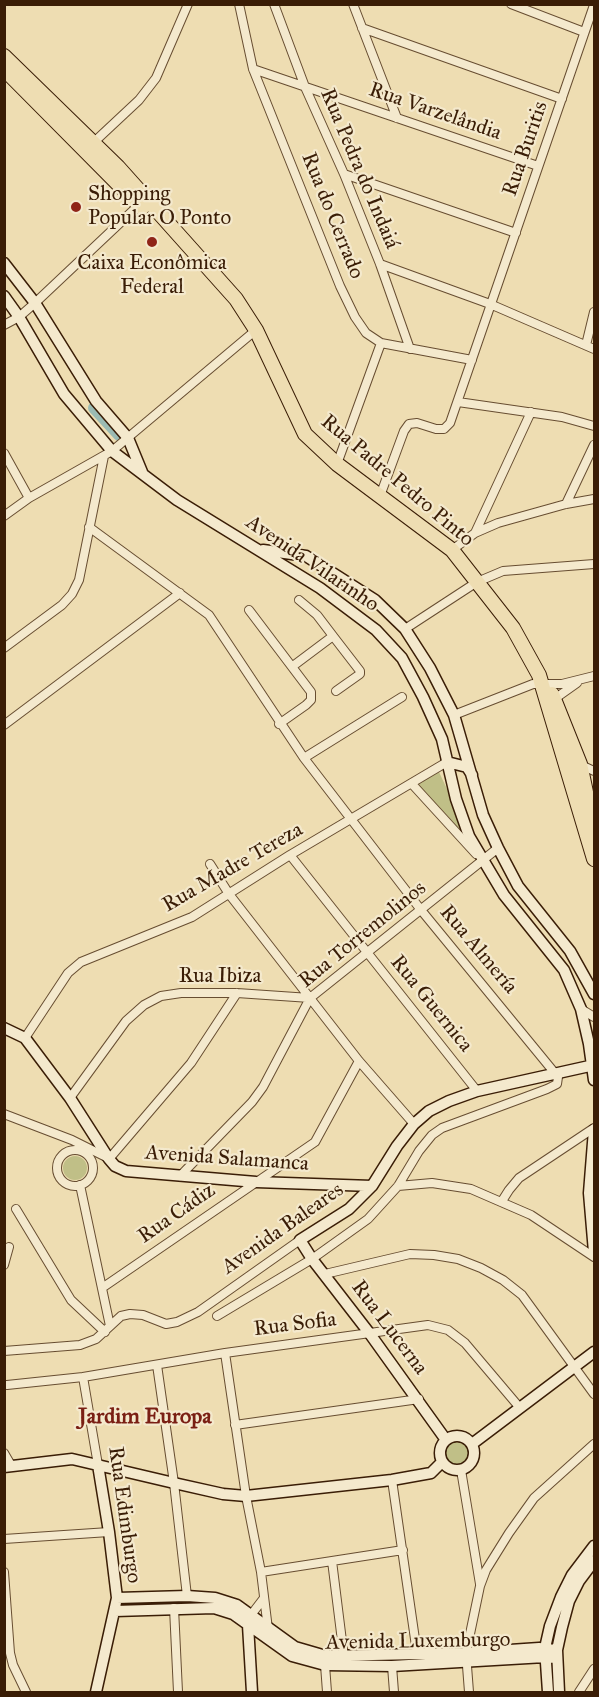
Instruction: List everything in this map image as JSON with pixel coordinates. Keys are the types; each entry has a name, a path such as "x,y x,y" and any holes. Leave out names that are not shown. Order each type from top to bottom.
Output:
{"highway":[{"name":"Rua Padre Pedro Pinto","path":"4,57 93,143 231,303 256,335 305,434 338,464 452,550 513,628 546,689 590,787 594,830"},
{"name":"Rua Padre Pedro Pinto","path":"4,69 142,202"},
{"name":"Rua Padre Pedro Pinto","path":"546,689 556,735 594,859"}],"street":[{"path":"93,143 139,100 156,78 188,4"},
{"name":"Rua do Cerrado","path":"239,4 253,69 340,286 355,317 366,333 381,343"},
{"name":"Rua Pedra do Indaiá","path":"274,4 305,87 344,174 380,264 410,349"},
{"path":"353,4 397,118"},
{"path":"511,4 585,32"},
{"name":"Rua Buritis","path":"380,496 404,431 409,424 417,423 444,429 450,423 594,5"},
{"path":"362,28 562,99"},
{"name":"Rua Varzelândia","path":"253,69 538,166"},
{"path":"344,174 516,233"},
{"path":"4,325 19,317 35,303 142,202"},
{"path":"4,263 35,303 96,400 130,442 143,475"},
{"path":"380,264 490,304 590,347 594,312"},
{"name":"Avenida Vilarinho","path":"4,296 19,317 64,394 108,453 177,500 320,588 376,630 402,658 442,739 456,799 469,836 504,895 564,970 581,1009 593,1065 594,1081"},
{"path":"4,516 29,498 130,442 256,335"},
{"path":"338,464 381,343 472,360"},
{"path":"458,402 562,417 594,426"},
{"path":"475,533 531,412"},
{"path":"566,504 594,445"},
{"path":"4,453 29,498"},
{"path":"4,648 62,605 72,594 79,580 89,527 108,453"},
{"path":"452,550 475,533 498,523 566,504 594,499"},
{"name":"Rua Almería","path":"89,527 209,615 279,724 304,758 421,910 556,1073"},
{"name":"Avenida Vilarinho","path":"254,548 306,556 375,600 405,629 430,668 454,716 483,815 498,848 518,886 570,951 594,994"},
{"path":"405,629 477,582 503,571 594,564"},
{"path":"4,725 180,593"},
{"path":"300,600 317,615 360,674 336,690"},
{"path":"249,610 311,692 311,699 279,724"},
{"path":"293,666 333,636"},
{"path":"442,739 454,716 533,684 546,689 594,676"},
{"path":"546,689 581,681"},
{"path":"304,758 402,697"},
{"path":"556,735 570,756 594,771"},
{"path":"447,762 468,767 476,786"},
{"name":"Rua Madre Tereza","path":"25,1038 68,973 81,962 192,917 290,855 447,762"},
{"path":"412,784 483,861"},
{"name":"Rua Torremolinos","path":"180,1176 252,1102 263,1087 310,998 498,848"},
{"name":"Rua Guernica","path":"290,855 477,1091"},
{"path":"210,864 229,894 359,1061 414,1124"},
{"name":"Rua Ibiza","path":"70,1098 126,1021 144,1005 161,996 181,993 237,993 310,998"},
{"path":"92,1162 109,1159 191,1063 237,993"},
{"path":"581,1009 594,1017"},
{"path":"4,1028 25,1038 70,1098 109,1159"},
{"name":"Rua Cádiz","path":"102,1288 315,1142 359,1061"},
{"name":"Avenida Baleares","path":"4,1351 80,1344 96,1339 121,1316 130,1314 143,1315 166,1324 177,1322 198,1312 300,1240 349,1209 372,1186 414,1124 429,1111 477,1091 593,1065"},
{"path":"568,1071 584,1075 594,1081"},
{"name":"Avenida Baleares","path":"217,1316 312,1259 368,1219 398,1186 419,1151 432,1135 442,1128 556,1084 558,1077 556,1073"},
{"path":"4,1114 72,1140 109,1159"},
{"path":"502,1201 519,1178 594,1129"},
{"path":"594,1129 589,1193 594,1252"},
{"path":"72,1140 74,1150"},
{"path":"68,1151 85,1153 92,1162 90,1179 80,1185 68,1185 57,1172 59,1160 68,1151"},
{"name":"Avenida Salamanca","path":"109,1159 126,1171 255,1182 372,1186"},
{"path":"398,1186 432,1183 471,1189 531,1215 594,1257"},
{"path":"80,1185 102,1288 107,1329"},
{"path":"16,1209 71,1300 107,1329"},
{"name":"Rua Lucerna","path":"300,1240 446,1440"},
{"path":"4,1265 9,1247"},
{"path":"325,1274 410,1254 458,1259 481,1268 522,1295 594,1394"},
{"name":"Rua Sofia","path":"83,1377 225,1353 370,1334 407,1326 428,1325 448,1330 465,1343 520,1408"},
{"path":"472,1444 594,1352"},
{"path":"225,1353 246,1496 261,1572 267,1629"},
{"path":"157,1365 187,1596"},
{"path":"7,1385 83,1377"},
{"name":"Rua Edimburgo","path":"83,1377 109,1532 117,1598 96,1692"},
{"path":"235,1425 418,1399"},
{"path":"457,1436 463,1437 472,1444 474,1460 466,1468 450,1469 442,1462 440,1452 446,1440 457,1436"},
{"path":"469,1692 466,1657 480,1586 486,1570 534,1498 594,1444"},
{"path":"4,1453 8,1466 72,1459 174,1484 223,1494 246,1496 392,1480 431,1473 442,1462"},
{"path":"461,1470 480,1586"},
{"path":"392,1480 417,1653"},
{"path":"4,1539 109,1532"},
{"path":"548,1692 545,1653 550,1626 572,1575 594,1546"},
{"path":"261,1572 403,1550"},
{"path":"332,1561 344,1657"},
{"path":"559,1692 557,1654 569,1601 579,1581 594,1561"},
{"path":"4,1572 10,1653 26,1692"},
{"name":"Avenida Luxemburgo","path":"117,1598 187,1596 215,1598 237,1605 250,1620 292,1656 325,1665 392,1666 466,1657 557,1654"},
{"path":"252,1692 250,1620 264,1598"},
{"path":"174,1608 178,1692"},
{"name":"Avenida Luxemburgo","path":"115,1611 214,1608 250,1620 295,1647 326,1656 417,1653 466,1657"},
{"path":"325,1665 327,1692"},
{"path":"392,1666 394,1692"},
{"path":"579,1692 594,1669"}],"shaded area":[{"path":"439,772 477,853 415,785"},
{"path":"75,1156 83,1160 87,1168 83,1176 75,1180 67,1176 63,1168 67,1160"},
{"path":"458,1437 471,1444 473,1455 469,1464 460,1469 448,1465 443,1460 441,1449 444,1442"}],"waterway":[{"path":"94,408 119,435"}],"place":[{"name":"Shopping Popular O Ponto","path":"76,207"},
{"name":"Caixa Econômica Federal","path":"152,242"}],"district":[{"name":"Jardim Europa","path":"145,1418"}]}
